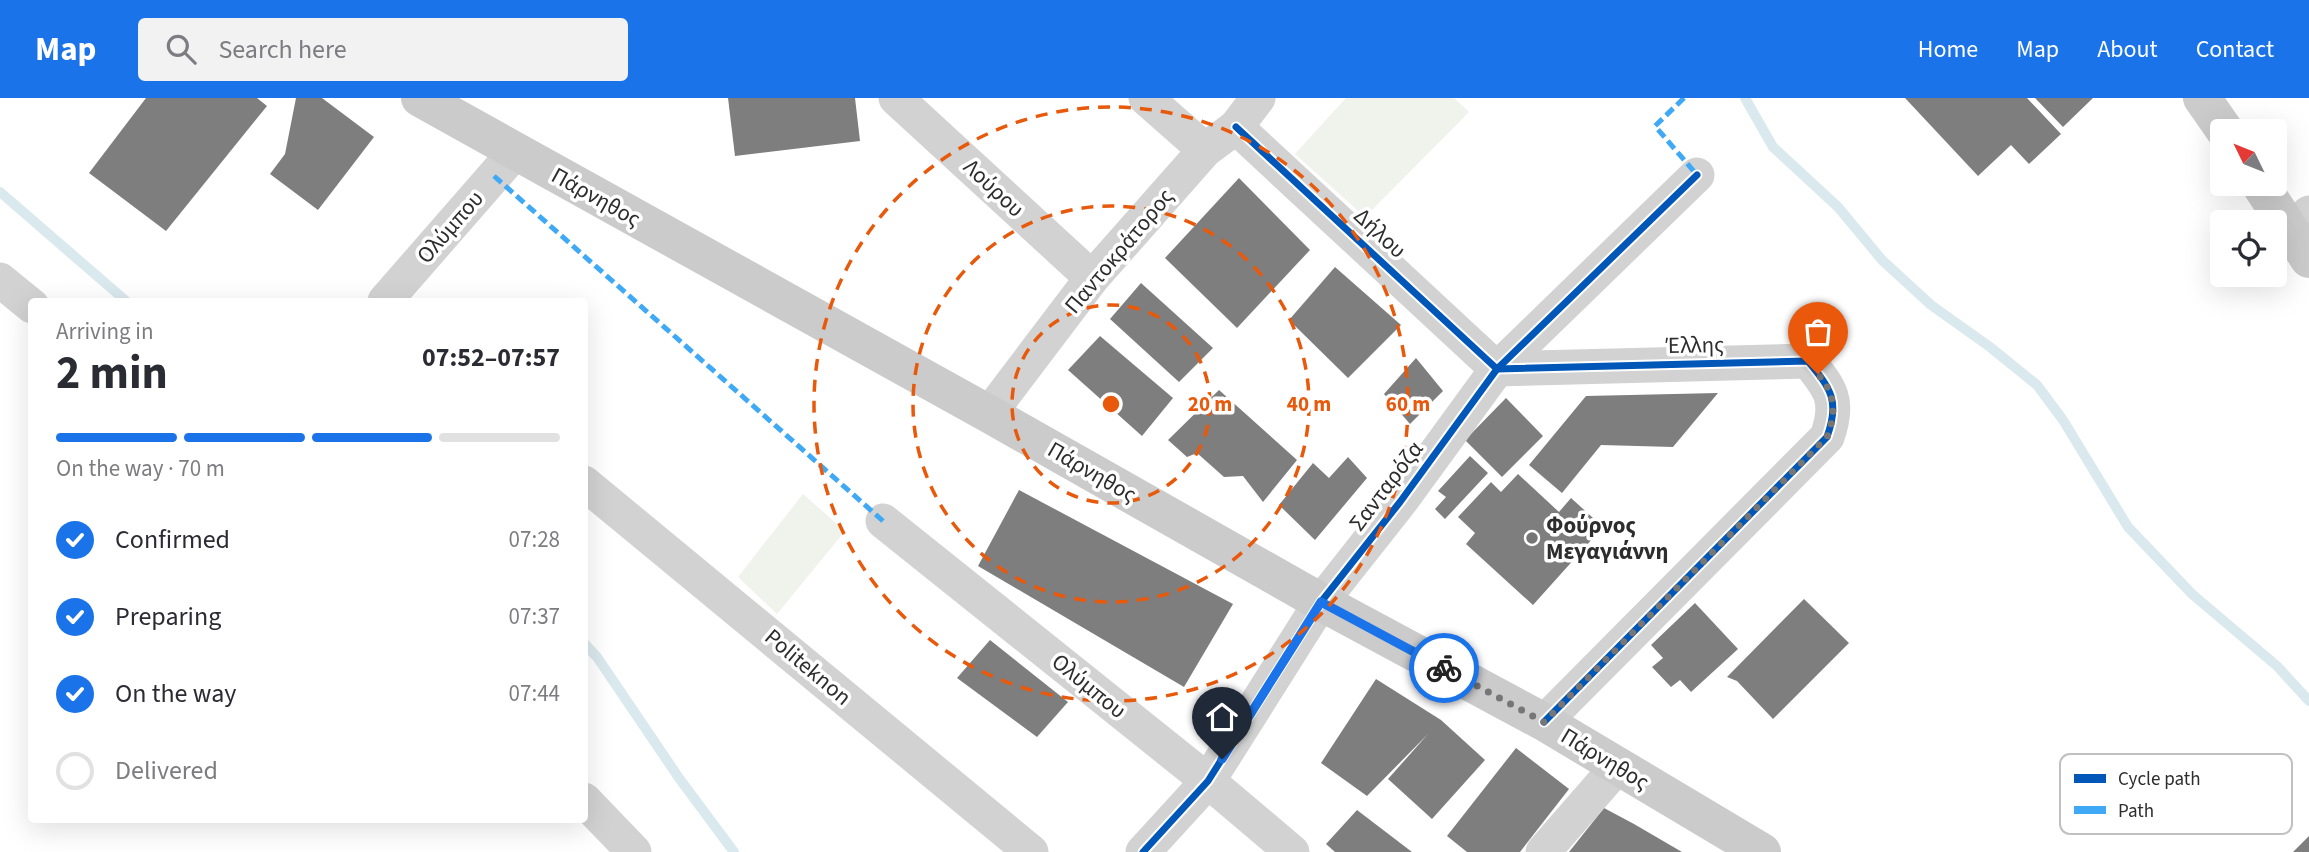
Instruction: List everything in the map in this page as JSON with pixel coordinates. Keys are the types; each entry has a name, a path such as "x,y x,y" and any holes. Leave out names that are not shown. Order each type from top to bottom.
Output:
{"main road":[{"name":"Πάρνηθος","path":"419,98 989,414 1321,602 1544,722 1762,852"},
{"path":"2202,98 2216,119"},
{"path":"2270,196 2303,234"}],"street":[{"name":"Λούρου","path":"897,98 1091,278"},
{"path":"1146,98 1205,150"},
{"name":"Παντοκράτορος","path":"989,414 1091,278 1205,150 1236,127 1258,98"},
{"name":"Δήλου","path":"1236,127 1497,369"},
{"name":"Ολύμπου","path":"388,298 514,152"},
{"name":"Σανταρόζα","path":"1143,852 1208,781 1321,602 1400,502 1497,369 1697,175"},
{"path":"0,280 28,303"},
{"name":"Έλλης","path":"1497,369 1808,361 1828,386 1834,417 1827,437 1544,722"},
{"name":"Politeknon","path":"588,485 1031,852"},
{"name":"Ολύμπου","path":"883,521 1208,781 1292,852"},
{"path":"1543,852 1617,767"},
{"path":"588,804 634,852"}],"shaded area":[{"path":"1346,98 1454,98 1469,112 1365,217 1295,154"},
{"path":"803,494 845,531 777,614 738,577"}],"building":[{"path":"146,98 257,98 267,106 166,231 89,173"},
{"path":"296,98 322,98 374,137 318,210 270,174 285,154"},
{"path":"728,98 855,98 860,141 735,156"},
{"path":"1905,98 2027,98 2061,134 2029,164 2011,145 1978,176"},
{"path":"2035,98 2093,98 2063,127"},
{"path":"1239,178 1310,250 1237,328 1165,258"},
{"path":"1335,267 1401,325 1348,378 1289,320"},
{"path":"1141,283 1213,348 1179,382 1110,319"},
{"path":"1100,336 1173,398 1142,436 1068,370"},
{"path":"1416,358 1443,391 1410,424 1384,394"},
{"path":"1219,390 1297,460 1263,502 1243,476 1224,477 1197,453 1187,457 1168,440"},
{"path":"1718,393 1673,447 1601,445 1562,493 1529,465 1586,396"},
{"path":"1506,398 1543,436 1502,477 1465,440"},
{"path":"1470,456 1488,473 1445,519 1435,509 1446,497 1438,491"},
{"path":"1348,457 1367,478 1315,540 1279,505 1313,463 1329,478"},
{"name":"Φούρνος Μεγαγιάννη","path":"1518,474 1559,512 1571,498 1603,527 1533,605 1466,544 1475,533 1458,517 1491,482 1501,492"},
{"path":"1019,490 1233,604 1184,687 978,566"},
{"path":"1804,599 1849,643 1773,719 1737,681 1727,677"},
{"path":"1695,603 1738,649 1691,692 1680,680 1671,687 1652,667 1663,658 1651,645"},
{"path":"990,640 1068,702 1037,737 957,678"},
{"path":"1376,679 1441,720 1485,760 1432,819 1388,779 1428,734 1367,796 1321,763"},
{"path":"1516,748 1569,789 1520,852 1467,852 1447,836"},
{"path":"1604,808 1634,824 1682,852 1569,852"},
{"path":"1357,810 1412,852 1335,852 1326,844"},
{"path":"2309,836 2309,852 2293,852"}],"waterway":[{"path":"1745,98 1773,147 1838,207 1882,260 1931,305 2037,385 2063,420 2128,527 2192,594 2277,666 2309,701"},
{"path":"0,192 123,298"},
{"path":"588,647 734,852"}],"marked path":[{"path":"1684,98 1655,126 1697,175"},
{"path":"494,176 883,521"}],"cycle path":[{"path":"1236,127 1497,369 1808,361 1828,388 1833,414 1827,437 1544,722"},
{"path":"1143,852 1208,781 1321,602 1400,502 1497,369 1697,175"}],"way so far":[{"path":"1444,668 1544,722 1827,437 1834,417 1828,386 1818,374"}],"place":[{"name":"Φούρνος Μεγαγιάννη","path":"1532,538"}],"route":[{"path":"1222,759 1321,602 1444,668"}]}
